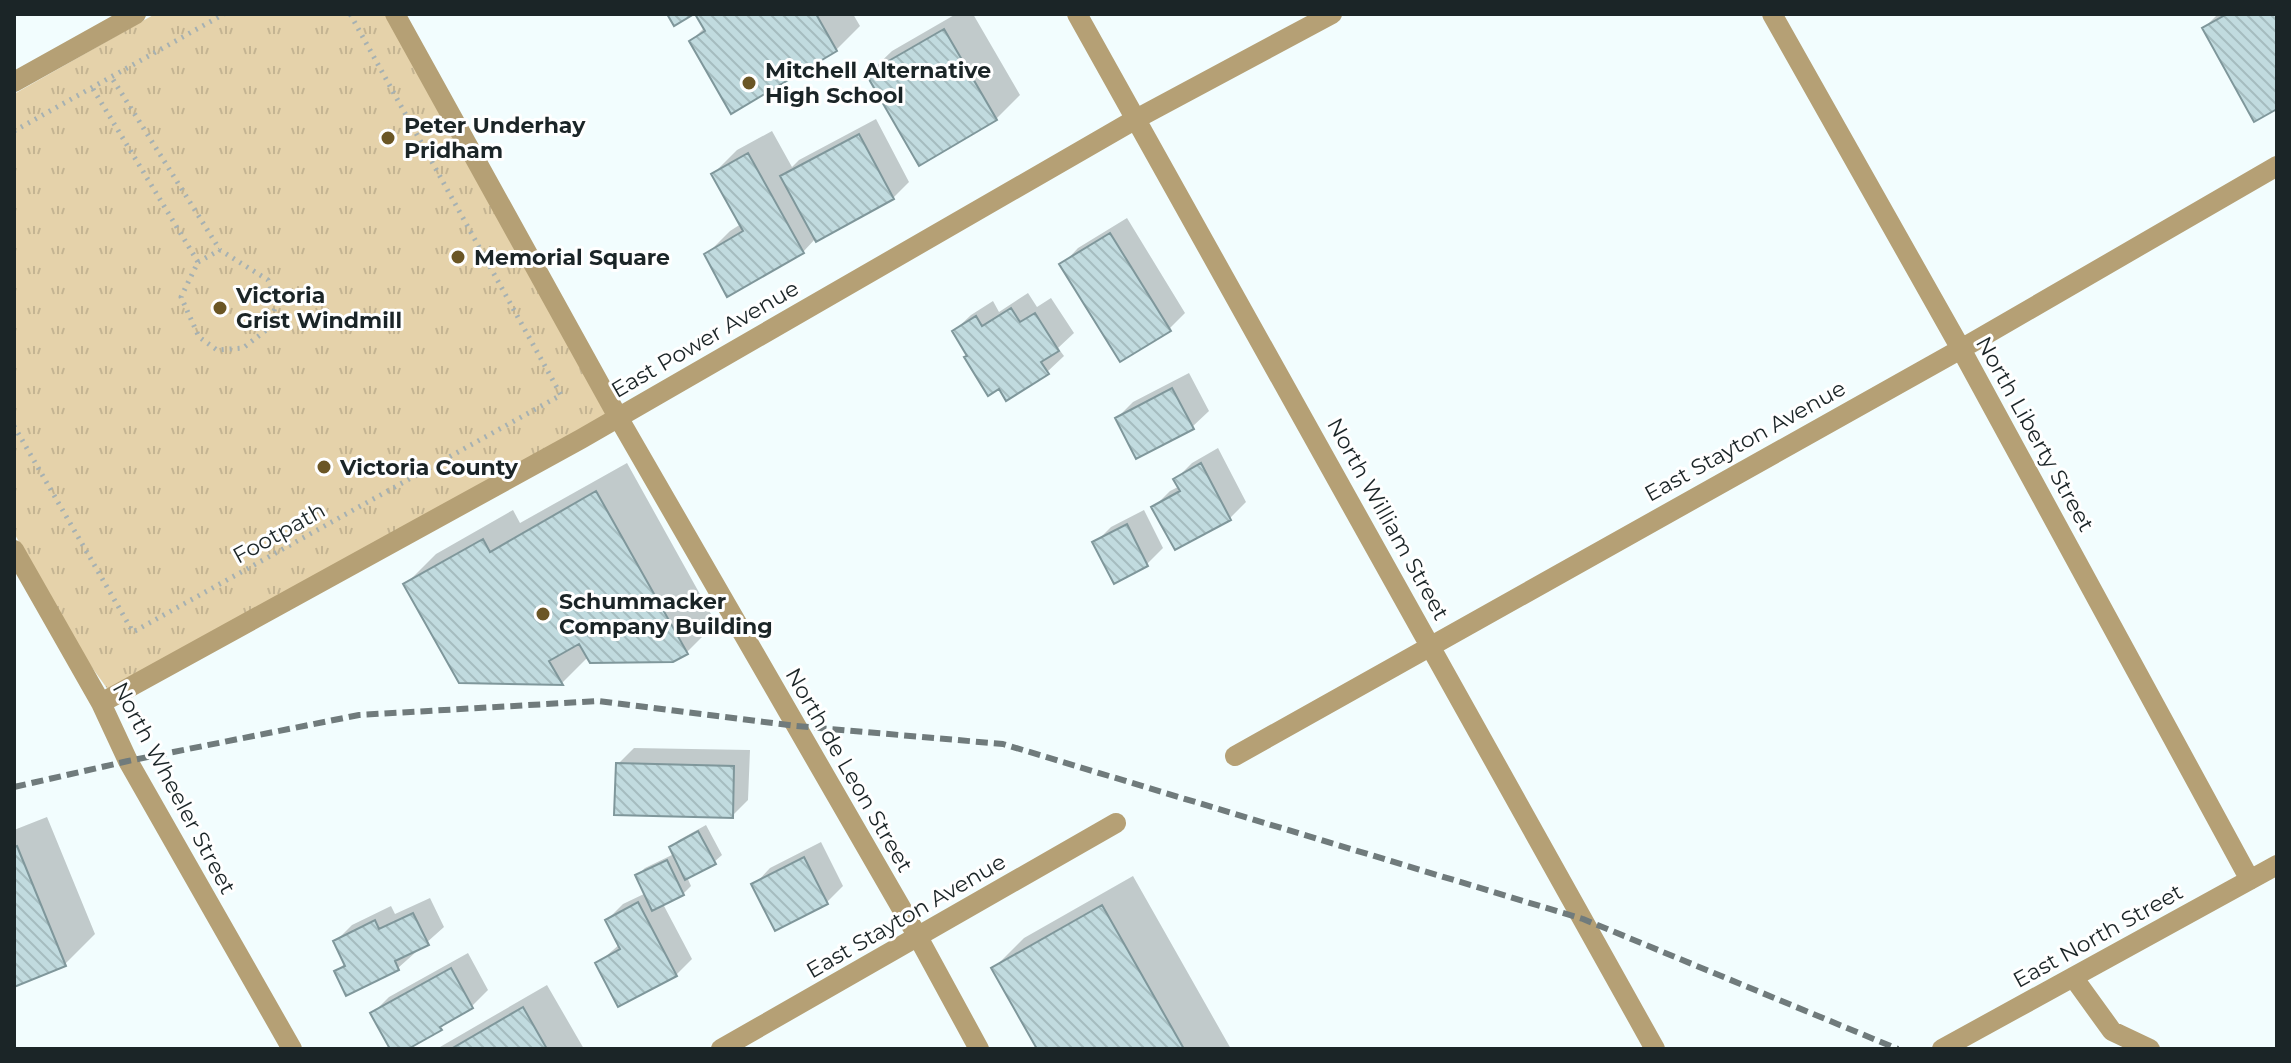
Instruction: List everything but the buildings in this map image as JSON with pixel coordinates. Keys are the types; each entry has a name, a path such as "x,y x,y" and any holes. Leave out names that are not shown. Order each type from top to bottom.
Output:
{"street":[{"path":"14,82 136,14"},
{"name":"North de Leon Street","path":"395,14 618,417 918,937 979,1049"},
{"name":"North William Street","path":"1077,14 1655,1049"},
{"name":"East Power Avenue","path":"101,703 618,417 1136,119 1332,14"},
{"name":"North Liberty Street","path":"1772,14 1961,349 2250,880"},
{"name":"East Stayton Avenue","path":"1235,756 1961,349 2277,166"},
{"name":"North Wheeler Street","path":"14,550 101,703 128,761 292,1049"},
{"name":"East Stayton Avenue","path":"721,1049 1116,823"},
{"name":"East North Street","path":"1942,1049 2277,865"},
{"path":"2073,977 2112,1031 2150,1049"}],"path":[{"path":"14,131 224,14"},
{"name":"Footpath","path":"14,426 133,632 561,395 350,14"},
{"path":"112,78 220,250 268,280 276,304 269,328 243,348 217,350 199,337 181,297 198,262 220,250"},
{"path":"93,89 198,262"}],"green space":[{"path":"155,14 385,14 607,415 109,691 88,662 14,533 14,94"}],"railway":[{"path":"14,787 359,715 598,701 796,726 1003,744 1583,919 1898,1049"}],"place":[{"name":"Mitchell Alternative High School","path":"749,83"},
{"name":"Peter Underhay Pridham","path":"388,138"},
{"name":"Memorial Square","path":"458,257"},
{"name":"Victoria Grist Windmill","path":"220,308"},
{"name":"Victoria County","path":"324,467"},
{"name":"Schummacker Company Building","path":"543,614"}]}
